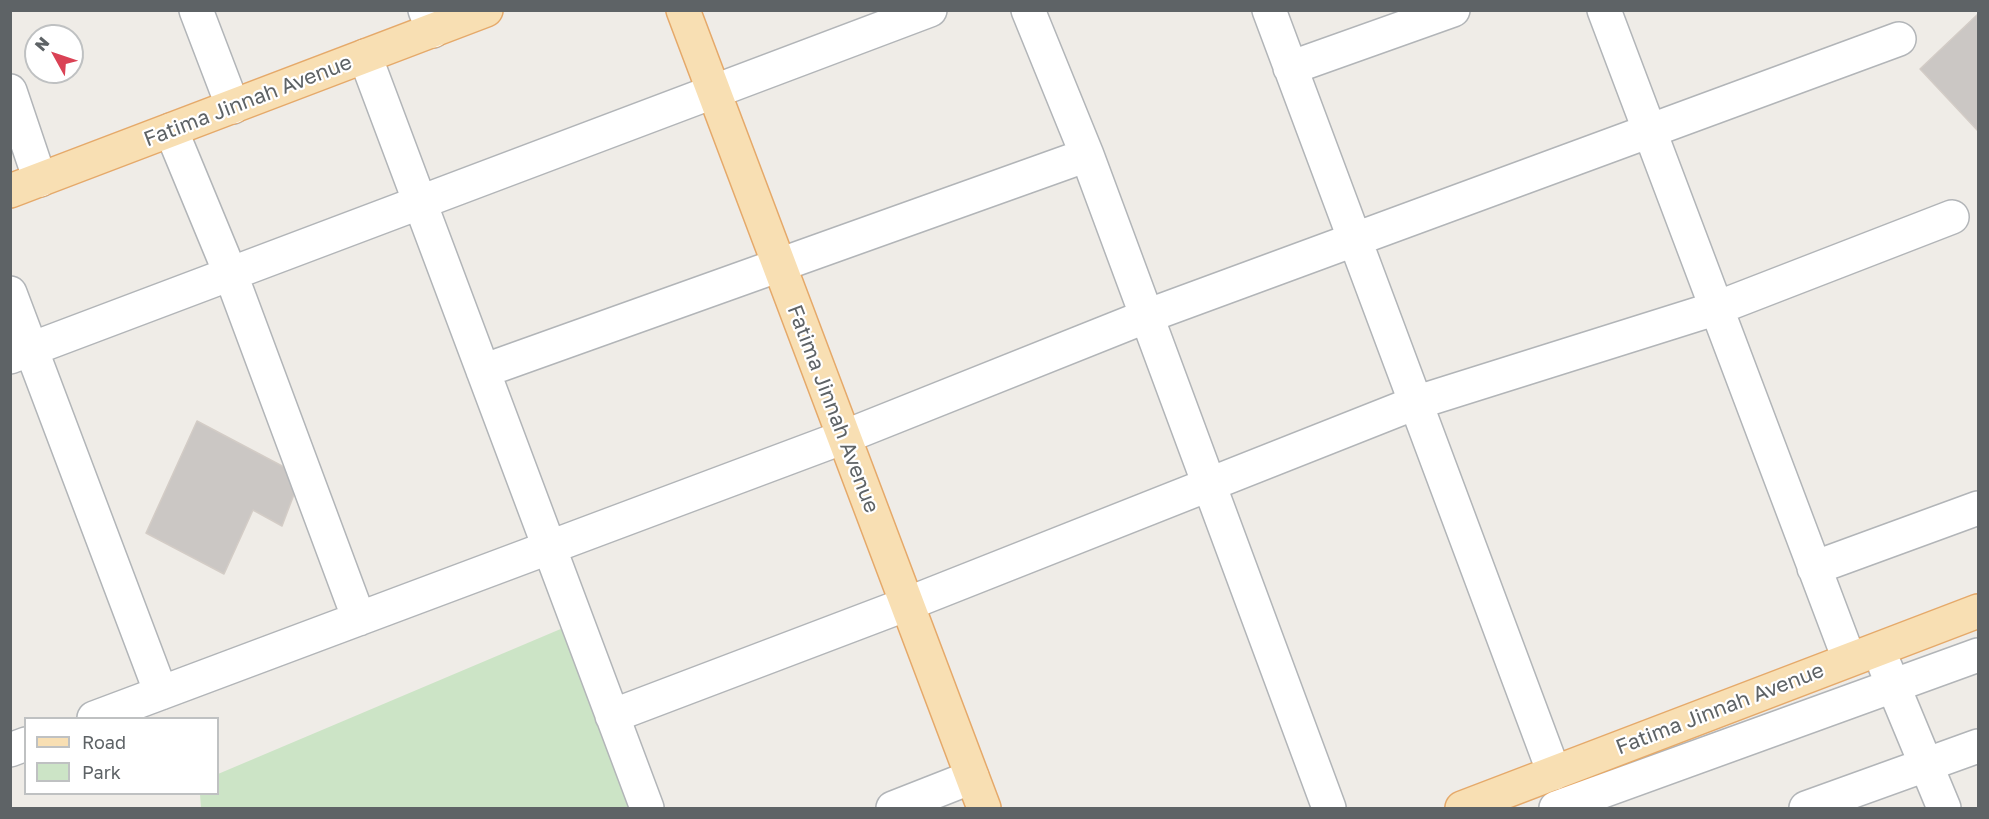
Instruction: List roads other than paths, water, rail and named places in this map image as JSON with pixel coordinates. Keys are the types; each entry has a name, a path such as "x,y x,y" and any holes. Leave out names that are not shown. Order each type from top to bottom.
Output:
{"main road":[{"name":"Fatima Jinnah Avenue","path":"25,185 365,56 429,21 486,10"},
{"name":"Fatima Jinnah Avenue","path":"682,10 984,808"},
{"name":"Fatima Jinnah Avenue","path":"1462,808 1545,787 1864,654 1978,611"}],"street":[{"path":"196,10 233,107"},
{"path":"21,354 714,94 930,10"},
{"path":"1028,10 1087,155 1329,808"},
{"path":"1269,10 1415,403 1545,787"},
{"path":"1290,68 1453,10"},
{"path":"1604,10 1814,568 1864,654 1893,685 1944,808"},
{"path":"97,717 844,437 1147,316 1899,39"},
{"path":"365,56 647,808"},
{"path":"10,91 25,185"},
{"path":"171,130 231,275 359,619"},
{"path":"483,371 1087,155"},
{"path":"612,716 906,604 1415,403 1717,308 1952,217"},
{"path":"10,293 21,354 161,693"},
{"path":"1814,568 1978,508"},
{"path":"1556,808 1978,655"},
{"path":"1806,808 1978,746"},
{"path":"893,808 972,777"}]}
